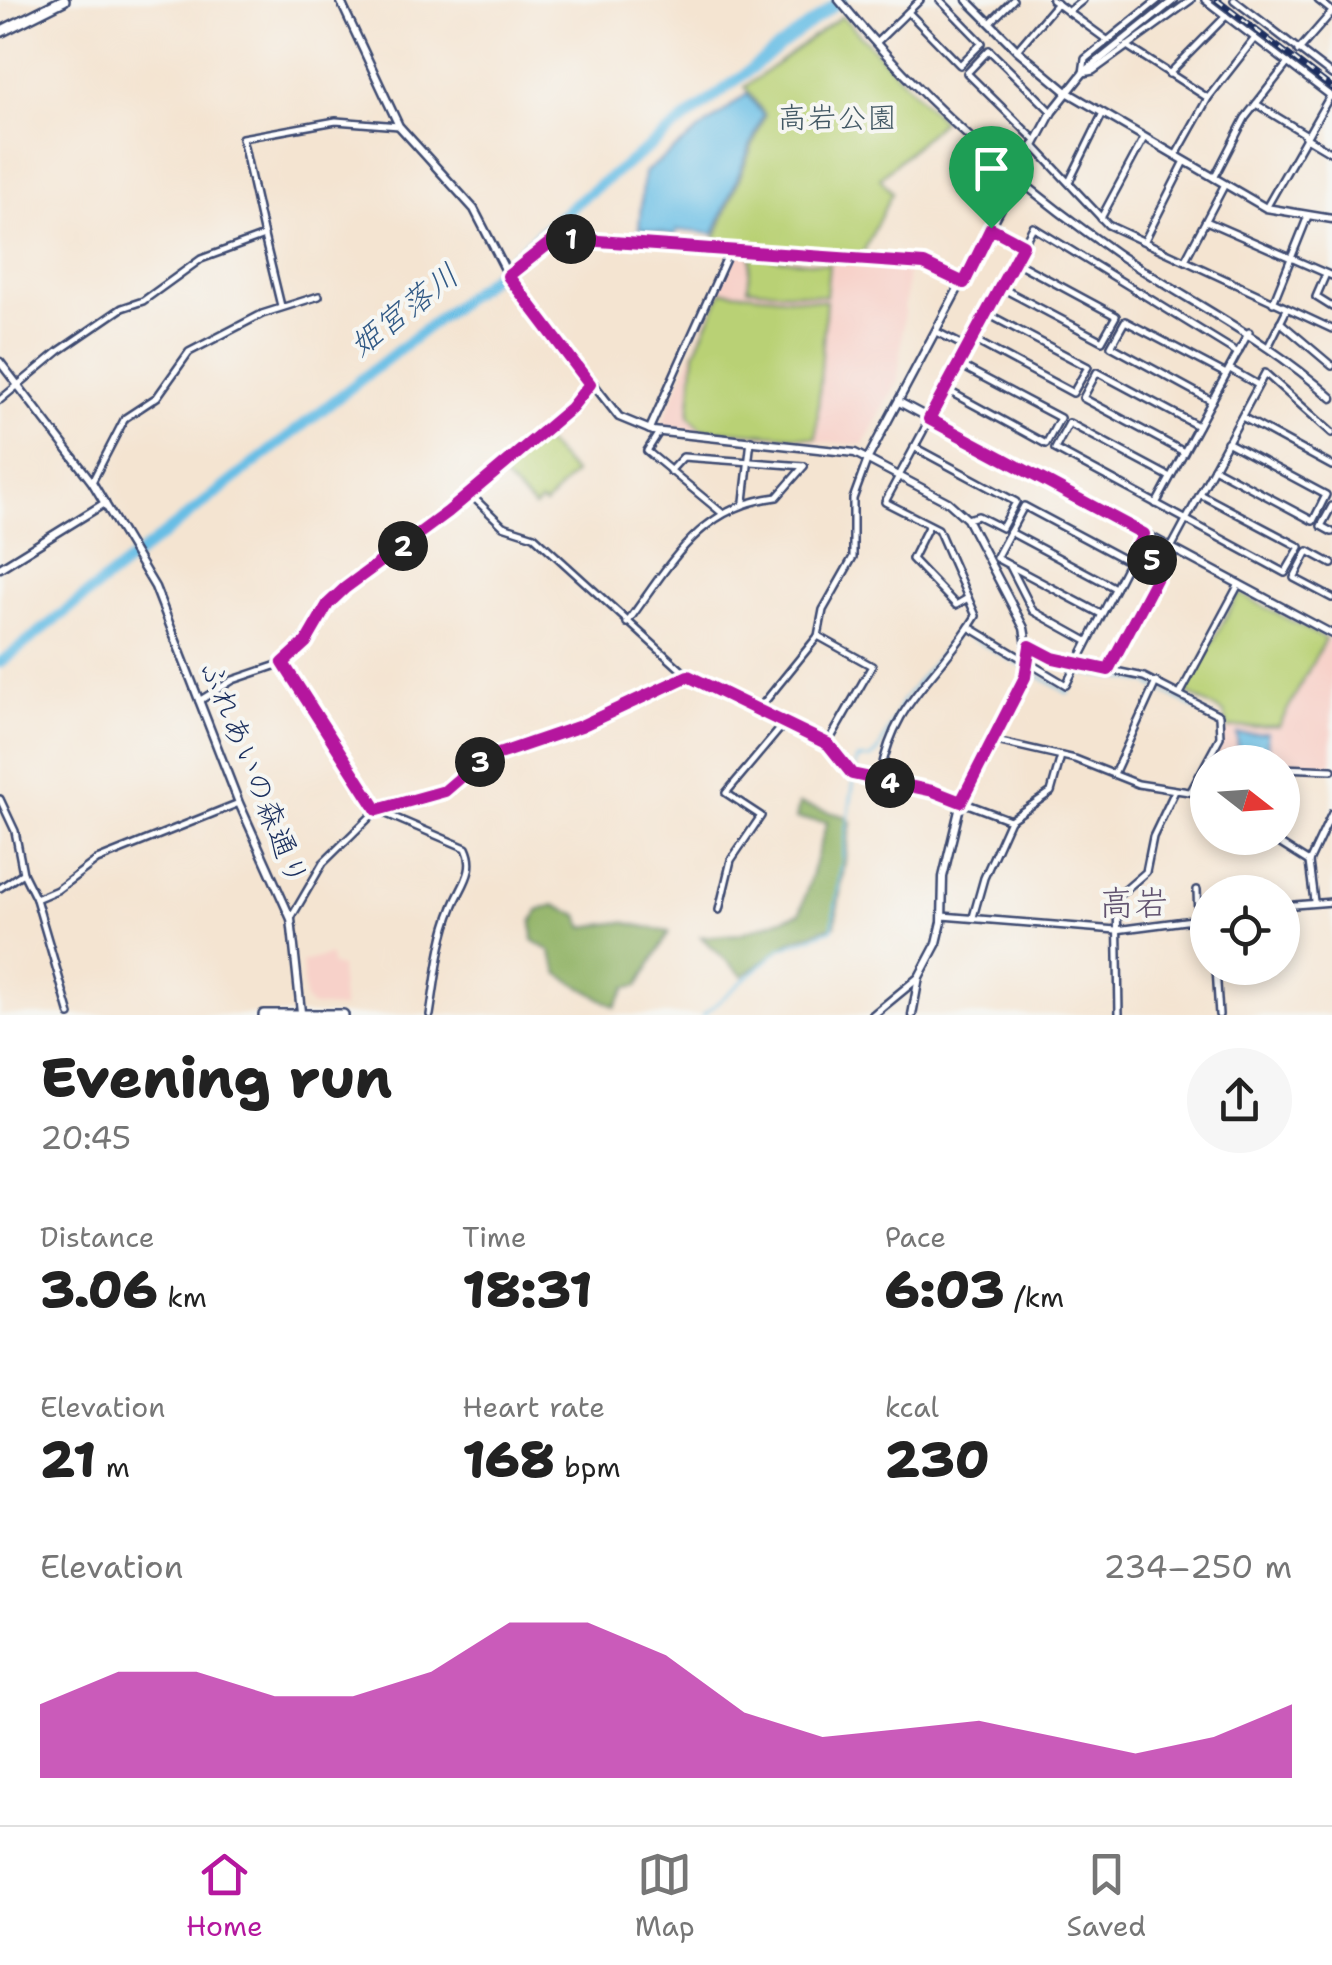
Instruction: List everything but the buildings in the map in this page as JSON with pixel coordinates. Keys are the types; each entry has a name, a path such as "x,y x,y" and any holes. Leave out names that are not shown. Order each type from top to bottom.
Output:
{"main road":[{"path":"0,32 64,0"},
{"path":"264,1015 343,1015"}],"street":[{"path":"340,0 400,126 474,209 508,276 618,417 658,432 751,440 868,458 957,508 967,519 1030,646 1030,662 961,802 942,877 937,943 919,977 912,1015"},
{"path":"839,0 931,100 1018,178 1114,251 1269,345 1332,398"},
{"path":"876,42 920,0"},
{"path":"908,12 960,65 982,43 940,0"},
{"path":"968,0 989,24 1067,92 1266,208 1332,218"},
{"path":"989,24 1013,0"},
{"path":"1068,12 1083,0"},
{"path":"1083,72 1085,59 1158,0"},
{"path":"758,710 818,636 823,610 853,557 852,499 868,458 1052,112 1083,72 1174,0"},
{"path":"1083,72 1093,71 1191,0"},
{"path":"1205,0 1331,97 1266,208"},
{"path":"1234,0 1332,75"},
{"path":"1298,50 1332,12 1318,0"},
{"path":"1017,50 1054,2 1107,40"},
{"path":"1169,74 1226,16"},
{"path":"1176,155 1208,98 1255,38"},
{"path":"1126,45 1208,98"},
{"path":"1052,112 989,50 966,73 1101,218 1332,329"},
{"path":"1214,178 1256,104 1288,63"},
{"path":"1256,104 1332,153"},
{"path":"1069,182 1103,113"},
{"path":"281,307 242,138 336,121 400,126"},
{"path":"1101,218 1144,138"},
{"path":"1145,240 1185,160"},
{"path":"1185,260 1226,184"},
{"path":"1273,303 1308,216"},
{"path":"1206,220 1330,274 1316,297 1332,307"},
{"path":"879,781 886,742 900,715 976,616 938,529 884,502 1032,227 1238,353"},
{"path":"991,228 1023,245"},
{"path":"0,400 15,384 201,259 264,236"},
{"path":"508,276 556,238 924,264 964,283"},
{"path":"648,430 730,250"},
{"path":"1000,287 1102,341 1116,316 1014,262"},
{"path":"92,482 124,418 157,397 190,352 281,307 318,296"},
{"path":"1269,345 1287,309"},
{"path":"972,340 1074,394 1088,367 986,313"},
{"path":"1212,400 1111,346 1125,321 1258,385"},
{"path":"1280,322 1332,366"},
{"path":"938,332 968,348"},
{"path":"1156,504 1249,332"},
{"path":"0,362 106,503 0,568"},
{"path":"945,389 1046,444 1060,418 958,364"},
{"path":"1184,452 1083,398 1098,372 1198,426"},
{"path":"1170,548 1265,372 1332,433"},
{"path":"200,701 232,680 283,663 306,642 336,596 571,408 590,384"},
{"path":"899,402 1332,634"},
{"path":"1241,417 1332,466"},
{"path":"1170,478 1069,423 1055,449 1285,573 1300,547 1200,494"},
{"path":"658,432 647,451 722,512"},
{"path":"744,501 751,440"},
{"path":"1214,468 1313,521 1326,495 1227,442"},
{"path":"914,447 1016,502 1002,528 978,516 967,519"},
{"path":"628,624 688,540 722,512 744,501 777,497 804,466 683,457 670,471"},
{"path":"469,493 504,526 534,536 688,676 828,744 852,774 933,791 1010,820"},
{"name":"ふれあいの森通り","path":"106,503 140,558 291,919 301,1012"},
{"path":"1101,614 996,558 1024,506 1129,562"},
{"path":"1332,506 1321,526 1332,532"},
{"path":"928,525 912,559 956,604 968,598"},
{"path":"1010,532 1115,588"},
{"path":"969,627 1066,686 1144,534"},
{"path":"1108,670 1163,566 1135,550"},
{"path":"1332,564 1308,552 1294,578 1332,598"},
{"path":"1009,566 1033,611 1087,641"},
{"path":"1180,694 1238,584"},
{"path":"818,636 872,666 828,744"},
{"path":"1030,646 1075,664 1156,682 1220,715 1220,737 1216,745"},
{"path":"283,663 377,810 466,848 470,857 470,874 444,934 430,1015"},
{"path":"291,919 323,863 377,810 445,791 481,760 581,726 688,676"},
{"path":"1114,774 1156,682"},
{"path":"718,910 731,860 761,816 726,793 784,724"},
{"path":"992,740 1175,791 1190,791"},
{"path":"973,917 984,878 1010,820 1051,792 1060,756"},
{"path":"1300,769 1332,770"},
{"path":"1118,1015 1117,897 1146,872 1153,837 1175,791"},
{"path":"0,799 15,832 23,874 36,899 70,1015"},
{"path":"36,899 58,890 97,860 239,802"},
{"path":"1314,900 1309,862 1332,813"},
{"path":"1298,855 1309,862"},
{"path":"0,888 23,874"},
{"path":"1300,903 1332,902"},
{"path":"942,916 1116,930 1190,920"},
{"path":"873,1015 919,977"},
{"path":"1217,985 1219,1015"}],"shaded area":[{"path":"735,253 908,267 898,381 863,445 660,428"},
{"path":"1239,592 1332,642 1332,765 1300,766 1300,745 1220,745 1228,728 1224,714 1184,691"},
{"path":"330,955 332,966 340,967 342,1008 310,1006 305,999 302,962"}],"green space":[{"name":"高岩公園","path":"842,16 942,121 880,178 892,193 862,255 713,244 765,115 745,87"},
{"path":"751,256 829,264 826,296 748,288"},
{"path":"722,291 826,301 816,438 701,429 689,416 695,352"},
{"path":"538,436 574,473 545,505 541,502 535,508 496,471"},
{"path":"1239,593 1325,639 1279,726 1228,728 1224,713 1185,692"},
{"path":"799,804 844,816 851,822 835,925 793,940 743,976 701,937 739,934 800,913 827,822 796,819"},
{"path":"554,905 579,916 583,927 623,922 669,932 638,986 626,988 615,1007 559,974 550,951 533,940 532,922 538,911"}],"water":[{"path":"747,94 763,115 714,234 677,230 675,235 639,228 644,173"},
{"path":"1267,733 1268,745 1238,745 1237,734"}],"waterway":[{"name":"姫宮落川","path":"0,663 489,279 576,203 841,0"},
{"path":"703,1015 780,949 832,929 857,759 871,758 878,752 903,700 959,631 1024,667"},
{"path":"1031,671 1068,693 1077,672 1146,682 1214,719"}],"railway":[{"path":"1217,0 1332,88"}],"district":[{"name":"高岩","path":"1134,903"}],"route":[{"path":"991,228 1023,245 929,419 1144,534 1135,550 1163,566 1108,670 1053,658 1030,646 1025,677 961,802 933,791 852,774 828,744 688,676 557,736 481,760 445,791 377,810 283,663 306,642 328,604 345,588 448,512 544,426 571,408 590,384 508,276 556,238 924,264 964,283 991,228"}]}
